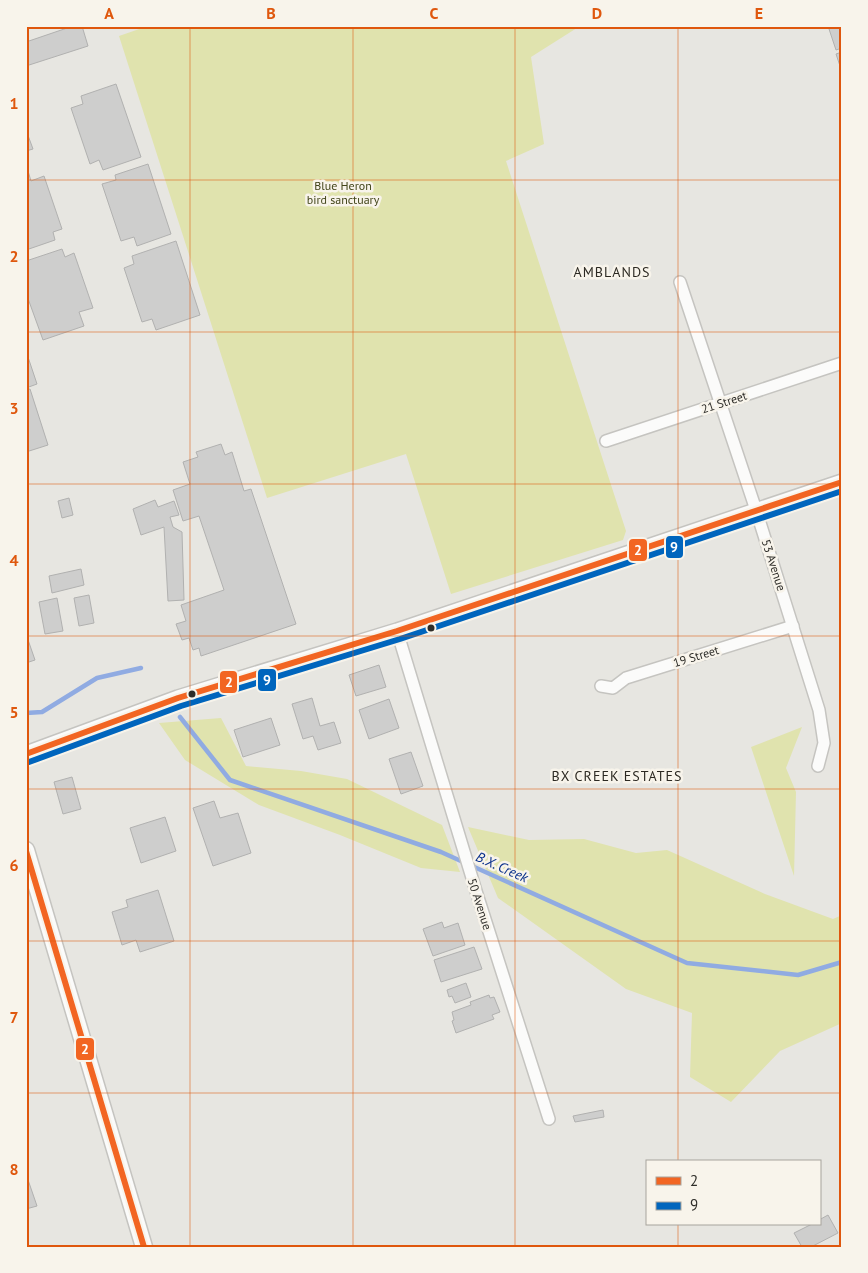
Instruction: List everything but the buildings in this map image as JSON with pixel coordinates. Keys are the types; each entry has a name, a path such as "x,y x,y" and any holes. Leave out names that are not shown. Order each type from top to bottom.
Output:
{"main road":[{"path":"26,850 144,1247"}],"street":[{"name":"53 Avenue","path":"680,282 756,510 819,710 824,743 818,766"},
{"name":"21 Street","path":"606,440 842,363"},
{"path":"26,754 178,698 396,631 842,482"},
{"name":"19 Street","path":"601,686 613,688 626,678 793,626"},
{"name":"50 Avenue","path":"396,631 471,876 549,1119"}],"green space":[{"name":"Blue Heron bird sanctuary","path":"148,26 580,26 531,57 544,144 506,161 626,531 623,540 451,594 406,454 267,498 119,36"},
{"path":"221,718 246,766 301,771 347,779 442,825 460,872 421,868 259,805 185,760 159,723"},
{"path":"802,727 786,768 796,792 794,876 751,747"},
{"path":"468,827 529,840 584,839 636,853 667,850 765,894 833,919 842,915 842,1023 780,1051 731,1102 690,1077 692,1013 626,989 498,898"}],"waterway":[{"name":"B.X. Creek","path":"26,713 42,712 97,678 141,668"},
{"name":"B.X. Creek","path":"180,717 230,780 441,852 687,963 798,975 842,962"}],"transit line":[{"name":"2","path":"26,754 178,698 397,631 842,482"},
{"name":"9","path":"29,762 181,706 400,639 842,491"},
{"name":"2","path":"26,851 144,1247"}],"district":[{"name":"AMBLANDS","path":"612,272"},
{"name":"BX CREEK ESTATES","path":"617,776"}]}
